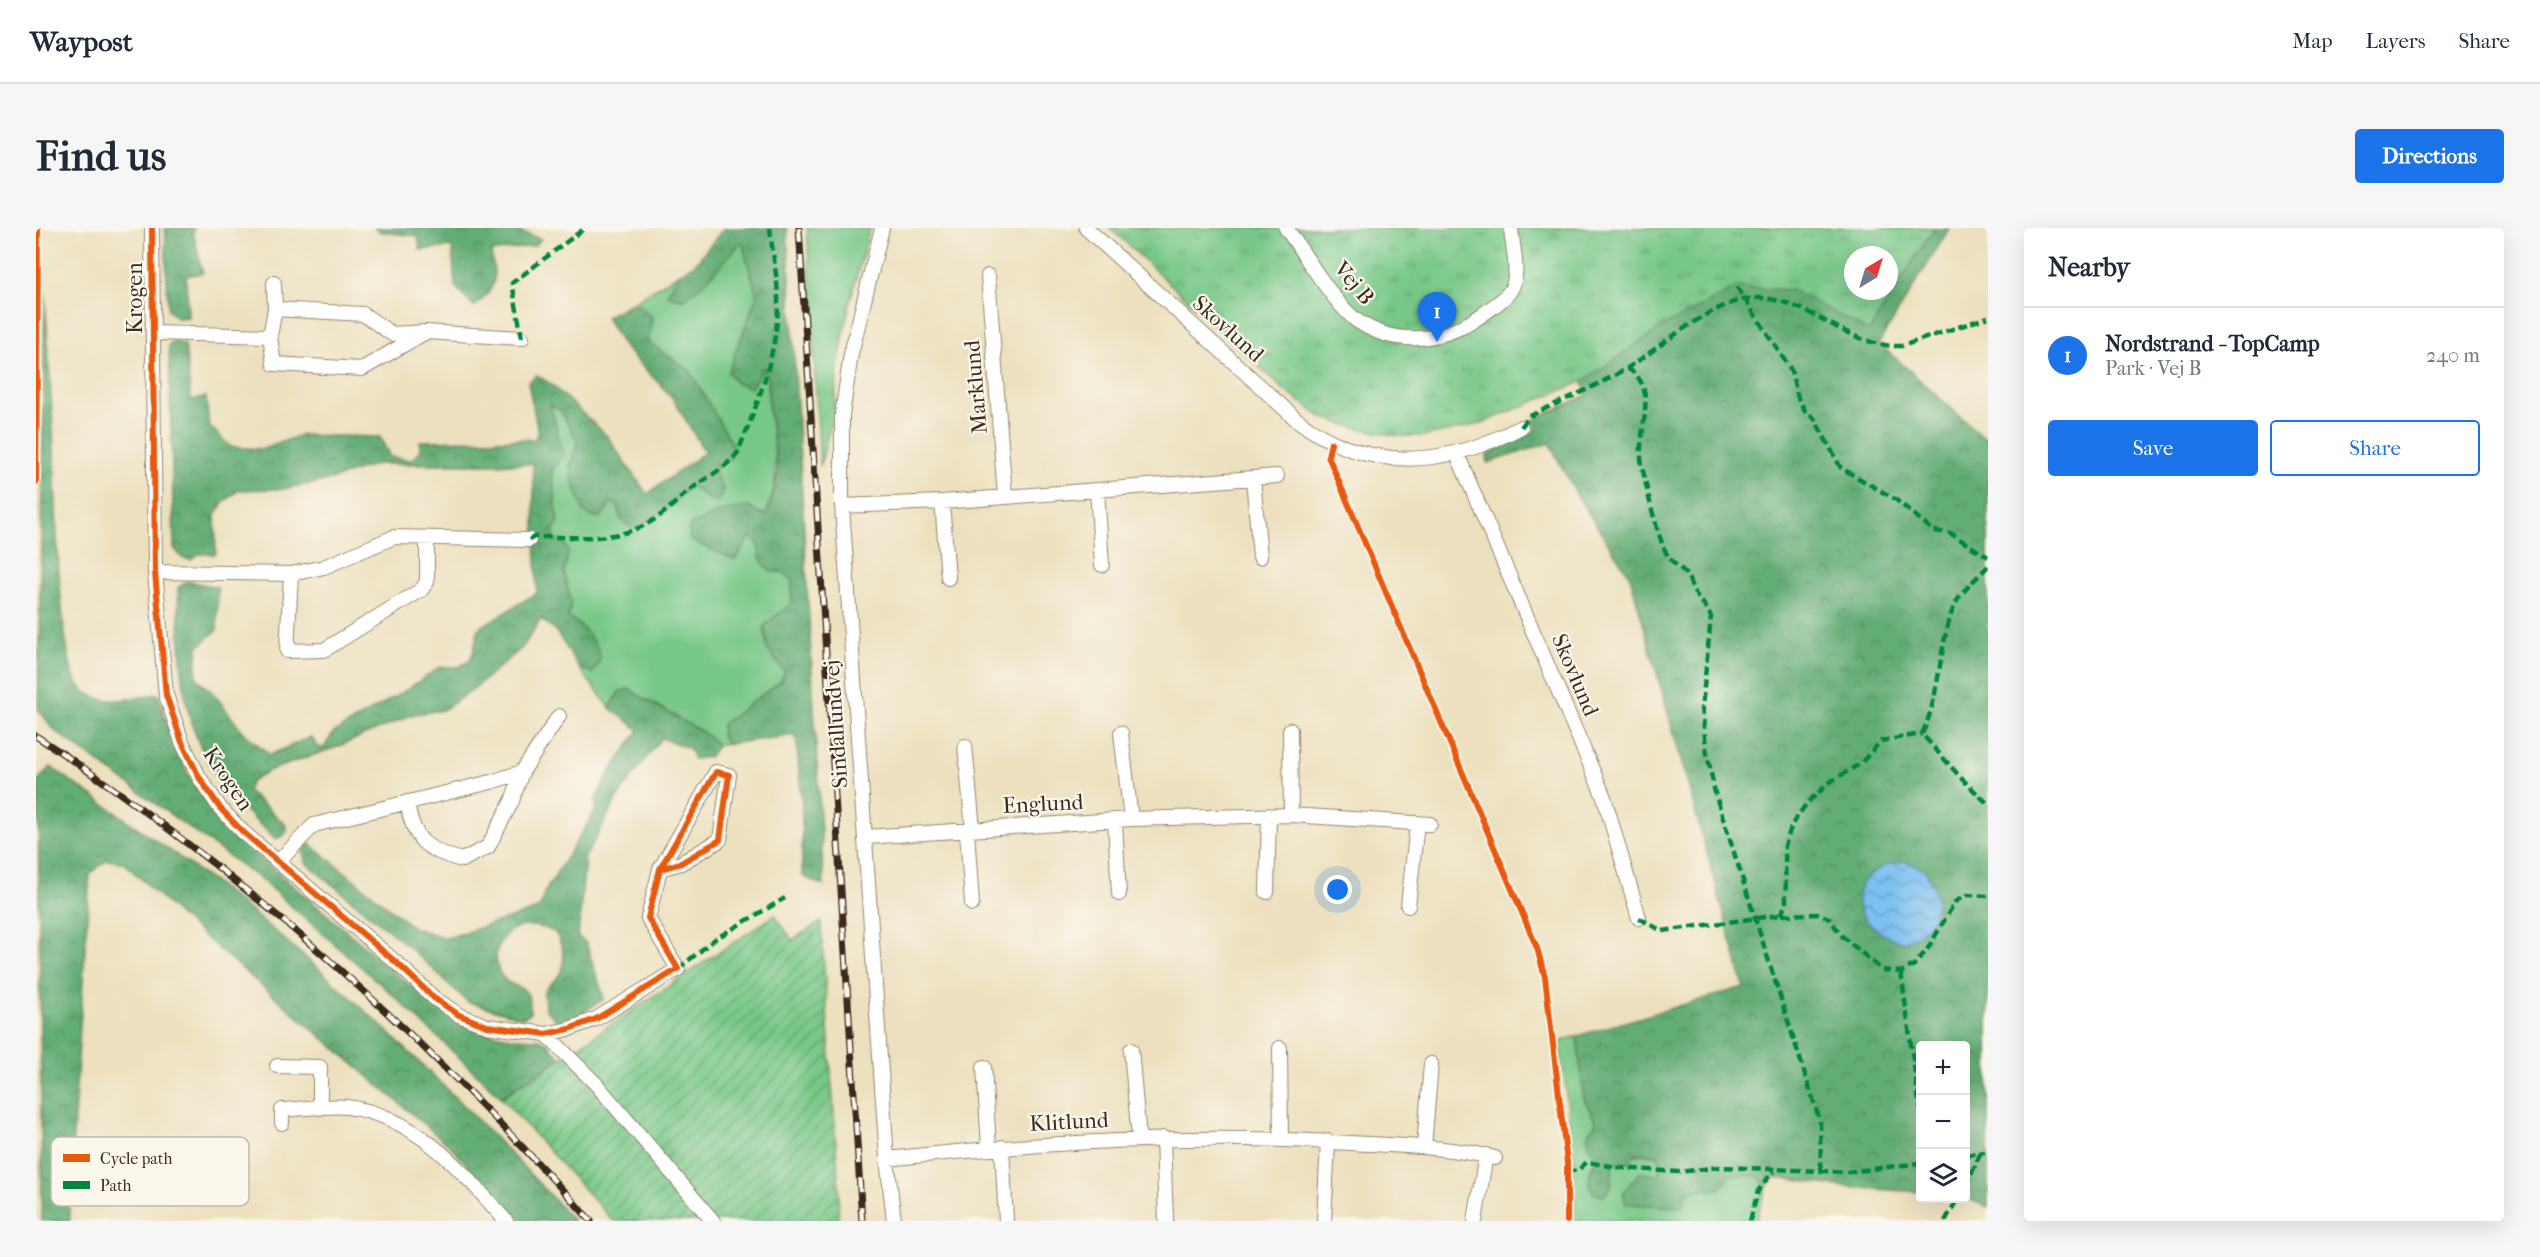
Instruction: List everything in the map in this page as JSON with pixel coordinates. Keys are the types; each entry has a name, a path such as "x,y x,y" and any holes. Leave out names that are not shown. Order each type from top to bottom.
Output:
{"street":[{"name":"Krogen","path":"152,228 155,572 166,695 182,742 199,777 220,808 278,862 398,964 434,998 459,1015 487,1026 546,1034 596,1019 678,969 648,918 660,869"},
{"name":"Sindallundvej","path":"882,228 851,354 842,415 843,506 887,1160 894,1221"},
{"name":"Skovlund","path":"1086,228 1316,435 1331,443 1363,454 1426,458 1457,454 1492,443 1521,427"},
{"name":"Vej B","path":"1286,228 1338,301 1356,320 1371,330 1388,335 1414,338 1440,337 1468,325 1510,291 1515,276 1511,228"},
{"name":"Marklund","path":"988,276 1005,496"},
{"path":"274,284 275,309 270,336 274,364 362,369 426,332"},
{"path":"275,309 363,314 392,334 426,332 522,338"},
{"path":"153,333 270,336"},
{"name":"Skovlund","path":"1457,454 1604,797 1639,918"},
{"path":"843,506 942,502 1277,476"},
{"path":"1253,478 1260,556"},
{"path":"1096,490 1102,565"},
{"path":"942,502 948,578"},
{"path":"155,572 291,574 324,567 393,537 529,540"},
{"path":"291,574 287,651 324,650 421,590 427,582 427,539"},
{"path":"407,802 410,826 425,845 444,855 462,860 488,847 512,801 522,772 559,716"},
{"path":"1290,730 1291,815"},
{"path":"1121,733 1131,819"},
{"name":"Englund","path":"965,747 972,904"},
{"path":"278,862 314,825 491,782 522,772"},
{"path":"716,772 729,775 720,840 681,863 660,869 716,772"},
{"name":"Englund","path":"866,837 1115,822 1131,819 1291,815 1423,824 1408,906"},
{"path":"1267,892 1269,816"},
{"name":"Englund","path":"1115,822 1119,894"},
{"path":"546,1034 596,1084 713,1221"},
{"path":"1280,1048 1281,1137"},
{"name":"Klitlund","path":"1131,1050 1139,1138"},
{"path":"1424,1147 1431,1064"},
{"path":"277,1066 320,1067 320,1108"},
{"name":"Klitlund","path":"984,1068 1006,1221"},
{"path":"282,1122 282,1110 346,1107 368,1112 440,1149 506,1221"},
{"name":"Klitlund","path":"887,1160 995,1147 1139,1138 1281,1137 1424,1147 1491,1156 1475,1221"},
{"path":"1163,1138 1166,1221"},
{"path":"1324,1221 1329,1141"}],"green space":[{"path":"165,228 195,228 193,232 203,273 186,276 188,317 177,318 168,309"},
{"path":"374,228 508,228 541,239 534,246 491,252 494,270 493,283 491,289 474,307 455,286 452,247 420,250 418,236 382,232"},
{"path":"724,228 787,228 824,886 802,876 802,808 796,735 727,744 721,735 722,724 781,681 785,672 767,649 764,626 792,603 792,579 782,572 770,572 760,557 759,545 750,537 735,560 690,540 689,526 717,513 748,507 767,516 778,472 768,401 769,378 763,369 751,388 736,383 728,372 757,296 742,242 702,285 683,300 667,295 680,273 695,264"},
{"path":"807,228 870,228 850,301 839,359 833,415 820,466"},
{"path":"1110,228 1934,228 1898,285 1898,246 1844,246 1844,300 1889,300 1869,331 1791,290 1737,287 1664,326 1581,382 1480,424 1428,436 1397,436 1345,425 1322,417 1284,390"},
{"path":"1558,228 1949,229 1879,343 1984,438 1988,435 1988,1207 1970,1200 1970,1041 1916,1041 1916,1192 1844,1187 1774,1177 1766,1187 1758,1176 1730,1175 1720,1189 1688,1191 1682,1207 1626,1204 1623,1193 1639,1173 1658,1175 1662,1162 1657,1155 1636,1153 1628,1163 1613,1163 1611,1188 1604,1196 1593,1193 1590,1176 1598,1159 1589,1145 1587,1136 1596,1123 1584,1098 1577,1036 1744,987 1630,576 1578,497 1549,443 1488,463 1487,455 1536,430 1533,420 1587,395 1574,356"},
{"path":"742,241 757,296 728,372 763,368 767,382 776,474 769,505 762,521 750,537 759,545 760,557 792,579 792,603 764,626 767,649 785,672 781,681 723,724 721,735 727,744 718,745 704,733 628,689 619,692 610,708 579,668 592,673 568,618 571,604 564,572 568,552 565,545 555,540 553,530 558,523 552,470 563,455 550,404 561,410 578,442 570,465 584,512 607,511 611,502 618,506 620,520 658,515 692,486 706,498 723,489 713,470 731,458 690,371 648,342 652,316 633,302 680,273 667,295 702,285"},
{"path":"45,293 62,611 72,671 80,687 88,694 107,700 158,694 171,736 187,772 208,804 237,838 431,1003 486,1032 515,1038 539,1039 548,1043 560,1058 501,1097 393,995 260,879 55,731 38,709"},
{"path":"633,302 652,316 648,342 690,371 734,447 731,458 713,470 723,489 720,498 713,502 692,486 658,515 636,528 624,523 618,506 611,502 601,517 592,517 584,512 570,465 578,442 561,411 550,404 564,455 552,470 558,523 553,530 555,539 565,545 568,552 564,572 571,604 568,617 583,628 592,639 600,655 598,665 592,673 579,668 556,631 541,619 522,648 471,691 443,710 414,714 337,747 268,771 251,782 248,791 285,824 287,831 276,839 245,810 221,782 204,755 193,727 181,665 178,588 188,581 218,587 217,630 198,647 196,677 215,695 241,730 270,755 311,737 318,747 324,748 333,733 403,692 440,667 459,667 471,660 479,628 537,593 533,464 376,464 331,480 282,489 239,490 223,503 215,515 216,554 199,554 191,560 182,558 174,548 169,344 176,342 185,345 191,400 206,397 209,426 231,447 263,449 301,435 380,437 390,457 411,460 421,450 420,441 535,439 538,431 528,382 537,375 552,385 607,436 647,494 705,452 672,397 623,346 606,317"},
{"path":"628,689 704,733 718,745 709,757 694,759 689,748 661,738 619,795 585,858 578,937 586,943 604,999 574,1018 557,1021 545,1009 544,992 557,978 563,961 562,949 555,932 539,927 523,926 507,933 498,947 496,956 500,972 507,982 523,989 530,1001 530,1013 523,1018 468,1002 410,948 305,862 303,850 309,843 414,928 447,938 535,910 541,905 544,893 595,812 596,799 605,780 639,730 610,708 619,692"},
{"path":"51,767 196,869 243,905 330,979 414,1057 574,1221 517,1221 452,1148 187,922 124,863 107,860 90,874 73,1137 51,1137 51,1206 69,1206 70,1221 42,1221 38,780"},
{"path":"775,915 792,940 821,922 839,1190 838,1221 613,1221 501,1098"},
{"path":"1577,1036 1584,1098 1596,1123 1589,1145 1598,1159 1591,1167 1589,1185 1619,1160 1645,1154 1657,1155 1662,1162 1658,1175 1688,1190 1720,1189 1730,1175 1758,1176 1766,1187 1756,1221 1574,1221 1574,1161 1560,1042"}],"water":[{"path":"1905,861 1924,869 1935,892 1936,902 1931,921 1916,936 1904,942 1884,935 1869,924 1861,912 1858,899 1860,887 1869,875 1884,866"}],"railway":[{"path":"799,228 862,1221"},
{"path":"36,736 113,788 187,843 329,960 464,1087 591,1221"}],"marked path":[{"path":"522,338 512,283 585,228"},
{"path":"529,540 534,537 599,537 644,526 721,469 737,454 759,397 775,337 778,297 770,228"},
{"path":"1737,287 1791,370 1798,398 1805,411 1814,418 1841,468 1895,499 1934,531 1950,533 1988,557"},
{"path":"1521,427 1530,416 1617,374 1696,321 1733,302 1752,298 1787,303 1850,334 1884,345 1902,346 1988,317"},
{"path":"1627,368 1637,377 1643,387 1645,412 1642,465 1649,500 1661,539 1669,558 1687,576 1693,590 1711,617 1702,707 1706,748 1715,793 1820,1121 1821,1169"},
{"path":"1988,566 1964,592 1953,609 1944,640 1933,703 1922,734 1961,778 1988,804"},
{"path":"1780,915 1786,905 1785,846 1792,824 1807,803 1830,782 1861,763 1881,741 1922,734"},
{"path":"1639,918 1662,931 1780,915 1818,914 1829,918 1842,936 1882,970 1901,972 1914,965 1927,950 1955,902 1966,895 1988,896"},
{"path":"678,969 715,939 785,898"},
{"path":"1901,972 1918,1095"},
{"path":"1970,1177 1981,1152"},
{"path":"1970,1154 1985,1152"},
{"path":"1567,1172 1578,1170 1587,1162 1621,1168 1678,1172 1720,1167 1848,1172 1916,1164"},
{"path":"1750,1221 1758,1191 1773,1171"},
{"path":"1945,1221 1955,1203"}],"cycle path":[{"path":"36,482 38,228"},
{"path":"152,228 155,572 166,695 182,742 199,777 220,808 243,832 398,964 434,998 459,1015 487,1026 546,1034 569,1029 596,1019 678,969 648,918 660,869 716,772 729,775 720,840 681,863 660,869"},
{"path":"1331,443 1328,456 1537,948 1545,977 1567,1163 1567,1221"}],"place":[{"name":"Nordstrand - TopCamp","path":"1437,342"}]}
